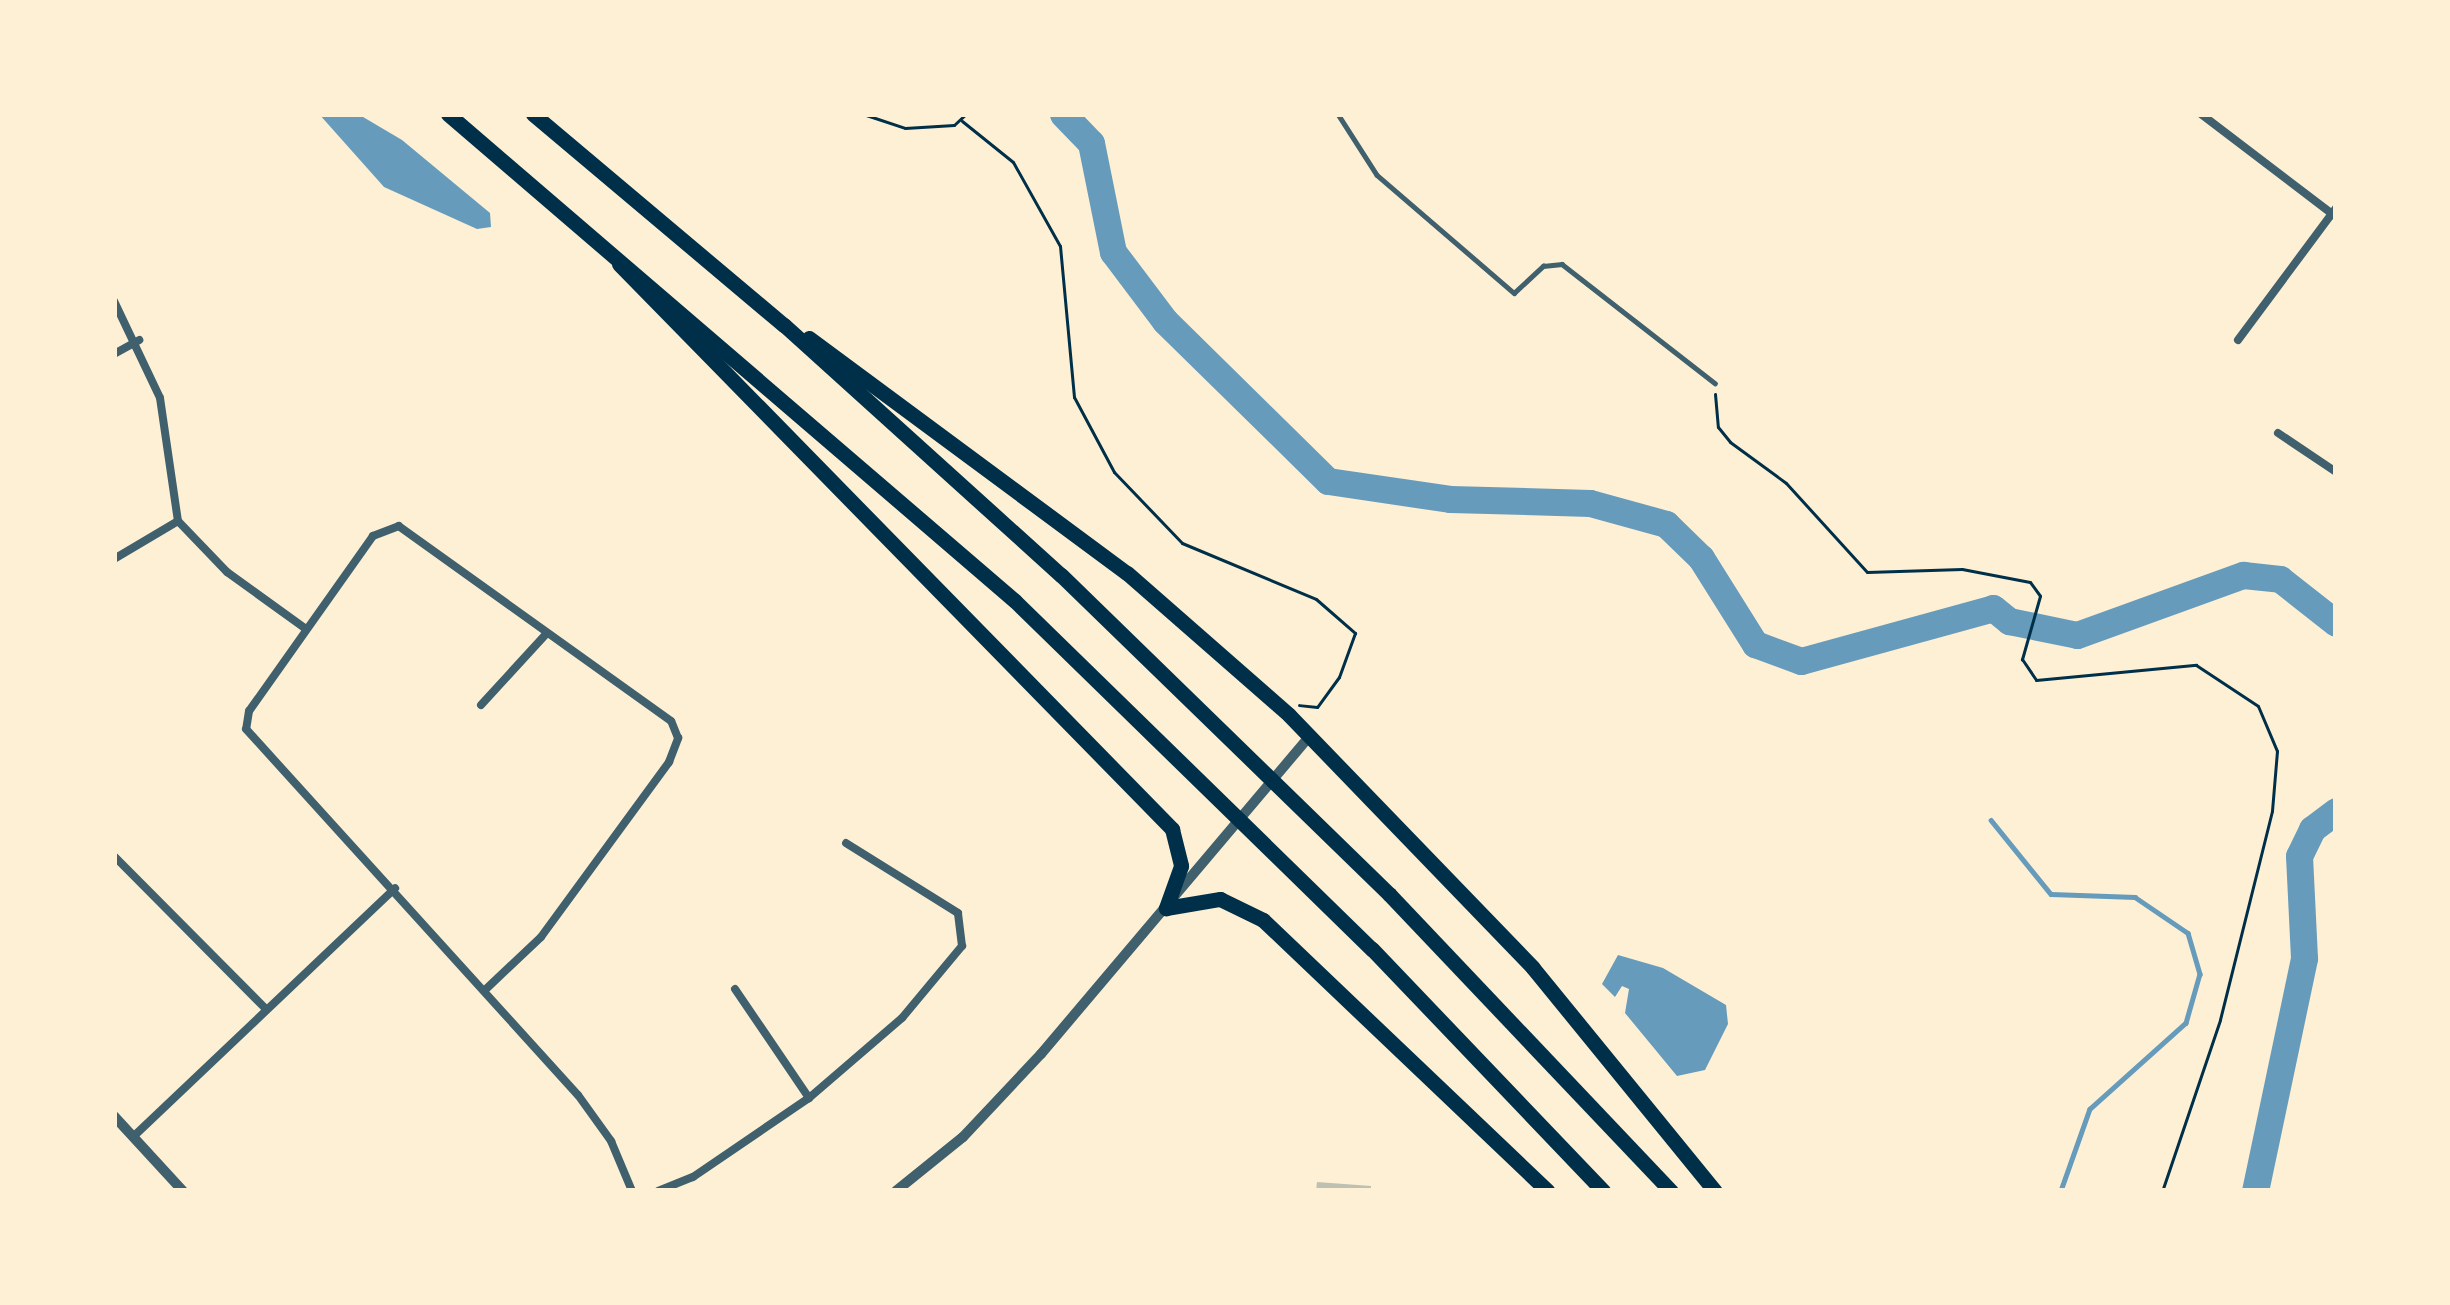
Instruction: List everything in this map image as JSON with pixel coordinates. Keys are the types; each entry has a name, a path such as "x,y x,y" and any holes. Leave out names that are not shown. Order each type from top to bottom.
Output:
{"highway":[{"path":"448,114 603,242 1032,617 1372,949 1603,1191"},
{"path":"533,114 784,325 1233,740 1671,1191"},
{"path":"603,242 631,281 1172,829 1181,866 1166,908 1220,899 1263,920 1548,1191"},
{"path":"784,325 845,359 1127,573 1310,736 1565,1004 1715,1191"}],"street":[{"path":"2201,114 2335,213 2238,340"},
{"path":"114,301 139,340 160,398 178,520 227,572 306,629"},
{"path":"114,354 139,340"},
{"path":"2278,433 2336,472"},
{"path":"114,559 178,520"},
{"path":"485,990 541,938 669,762 678,738 671,721 399,526 373,536 306,629 245,729 394,888 597,1118 632,1191"},
{"path":"481,705 546,634"},
{"path":"896,1191 963,1137 1166,908 1310,736"},
{"path":"658,1191 710,1166 808,1098 902,1018 962,946 965,927 958,913 846,843"},
{"path":"114,856 266,1010"},
{"path":"134,1136 394,888"},
{"path":"735,989 808,1098"},
{"path":"114,1116 183,1191"}],"lane":[{"path":"1337,114 1377,175 1514,292 1543,266 1562,264 1715,383"}],"path":[{"path":"863,114 905,128 962,121 1013,162 1060,246 1074,397 1114,472 1182,543 1316,599 1355,632 1339,677 1317,707 1297,707"},
{"path":"962,121 966,114"},
{"path":"1715,383 1714,412 1730,442 1786,483 1867,572 2011,575 2035,587 2037,606 2022,659 2036,680 2196,665 2258,706 2277,751 2272,811 2226,998 2162,1191"}],"water":[{"path":"319,114 358,114 402,140 490,213 491,227 477,229 384,187"},
{"path":"1618,955 1663,968 1726,1005 1728,1024 1705,1070 1677,1076 1625,1013 1629,989 1622,986 1615,997 1602,984"}],"building":[{"path":"1317,1182 1371,1186 1371,1191 1316,1191"}],"waterway":[{"path":"1063,114 1091,143 1113,252 1165,321 1328,481 1450,499 1590,503 1666,524 1701,558 1755,644 1801,661 1993,608 2009,621 2077,635 2243,575 2280,579 2336,623"},
{"path":"2255,1191 2304,958 2299,856 2312,829 2336,811"},
{"path":"1991,820 2051,894 2135,897 2188,933 2200,974 2186,1023 2090,1109 2061,1191"}]}
